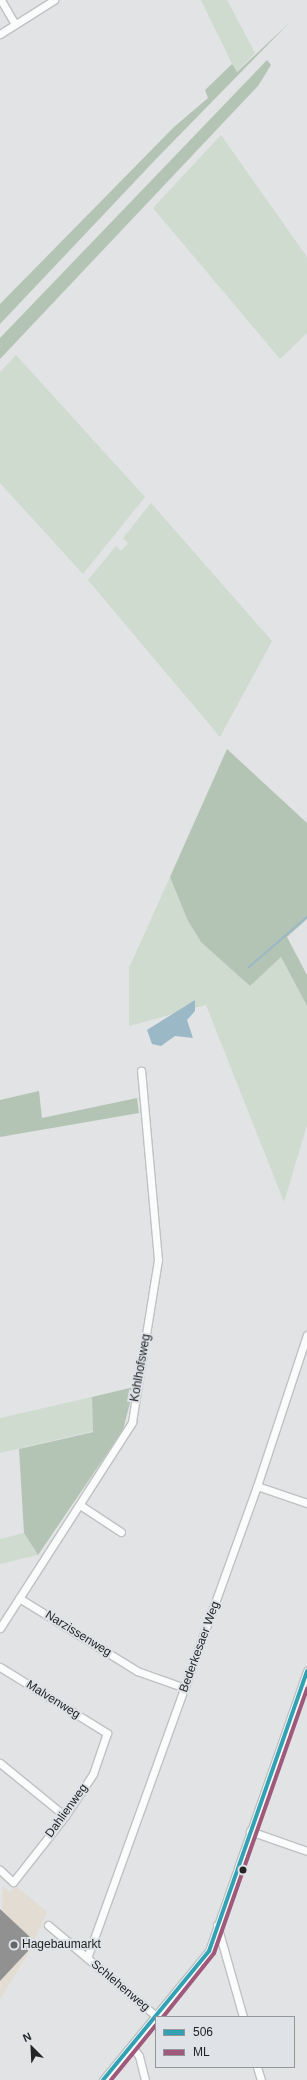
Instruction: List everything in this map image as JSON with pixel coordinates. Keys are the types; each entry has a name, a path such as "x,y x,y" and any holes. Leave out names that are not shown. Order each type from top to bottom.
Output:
{"street":[{"path":"1,0 15,24"},
{"path":"0,34 54,0"},
{"name":"Kohlhofsweg","path":"0,1628 132,1422 156,1282 157,1234 141,1071"},
{"name":"Bederkesaer Weg","path":"87,1958 258,1486 307,1335"},
{"path":"258,1486 307,1504"},
{"path":"80,1505 121,1532"},
{"name":"Narzissenweg","path":"19,1598 137,1671 185,1688"},
{"name":"Malvenweg","path":"0,1667 107,1733"},
{"path":"156,2016 209,1951 307,1671"},
{"name":"Dahlienweg","path":"0,1870 13,1882 65,1816 93,1774 107,1733"},
{"path":"0,1763 65,1816"},
{"path":"250,1831 307,1851"},
{"name":"Schlehenweg","path":"48,1925 156,2016"},
{"path":"217,1925 243,2016"},
{"path":"103,2080 155,2017"},
{"path":"132,2046 139,2056 145,2080"},
{"path":"257,2068 261,2080"}],"shaded area":[{"path":"201,0 227,0 255,53 236,72"},
{"path":"221,135 307,257 307,333 280,359 153,208"},
{"path":"16,355 145,497 83,574 0,483 0,372"},
{"path":"151,503 272,641 220,737 88,580 116,546 121,551 128,543 123,538"},
{"path":"170,877 187,919 249,986 281,957 307,1006 307,1125 284,1202 206,1005 129,1026 129,968"},
{"path":"92,1397 93,1431 0,1453 0,1418"},
{"path":"24,1533 38,1555 0,1564 0,1539"},
{"path":"3,1886 10,1892 16,1886 47,1912 29,1952 0,1999"}],"green space":[{"path":"290,22 157,158 0,324 0,304 174,127 208,98 205,90 232,64 237,72"},
{"path":"267,60 271,65 258,86 0,359 0,338"},
{"path":"227,749 307,823 307,919 287,937 307,975 307,1006 281,957 250,986 201,942 187,919 170,877"},
{"path":"39,1091 42,1118 137,1098 139,1113 0,1137 0,1100"},
{"path":"134,1387 123,1430 38,1555 24,1533 19,1449 93,1432 92,1397"}],"water":[{"path":"195,1000 195,1011 187,1020 193,1038 175,1036 161,1046 152,1044 147,1030"}],"building":[{"name":"Hagebaumarkt","path":"0,1909 31,1938 26,1944 28,1951 0,1981"}],"waterway":[{"path":"249,967 307,917"}],"transit line":[{"name":"506","path":"156,2016 209,1951 307,1671"},
{"name":"ML","path":"164,2016 214,1953 307,1689"},
{"name":"506","path":"103,2080 155,2017"},
{"name":"ML","path":"111,2080 155,2026"}],"place":[{"name":"Hagebaumarkt","path":"14,1945"}]}
